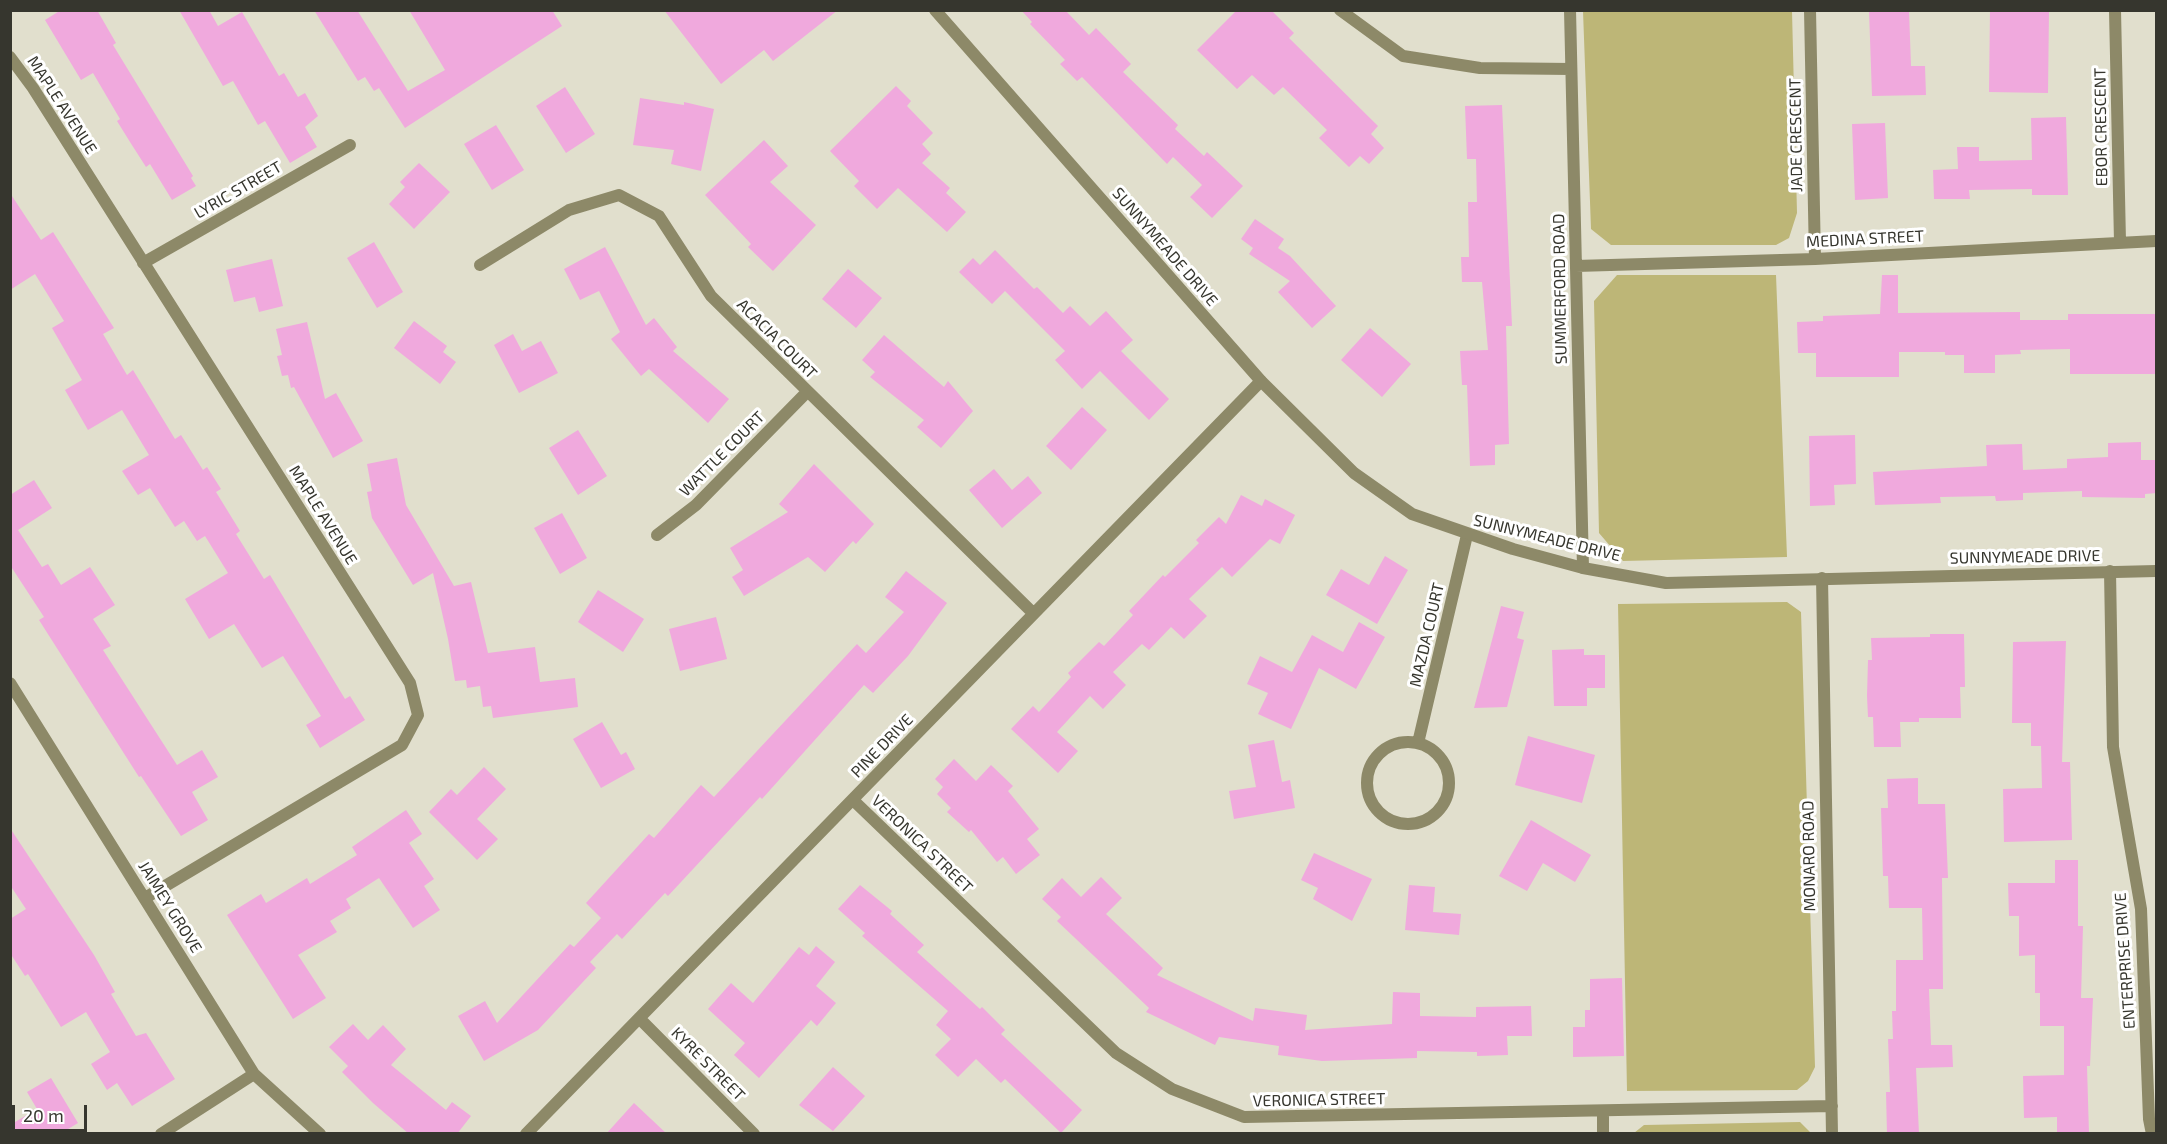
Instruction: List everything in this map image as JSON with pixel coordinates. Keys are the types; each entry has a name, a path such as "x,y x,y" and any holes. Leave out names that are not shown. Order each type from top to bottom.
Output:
{"street":[{"name":"SUNNYMEADE DRIVE","path":"935,10 1261,381 1354,473 1412,514 1467,535 1583,568 1666,583 2157,571"},
{"path":"1340,10 1403,56 1480,68 1571,69"},
{"name":"SUMMERFORD ROAD","path":"1570,10 1583,568"},
{"name":"JADE CRESCENT","path":"1810,10 1815,259"},
{"name":"EBOR CRESCENT","path":"2115,10 2120,242"},
{"name":"MAPLE AVENUE","path":"10,57 33,88 410,683 418,716 402,745 145,898"},
{"name":"LYRIC STREET","path":"142,263 350,145"},
{"name":"ACACIA COURT","path":"480,265 569,210 619,195 659,216 711,296 806,393 1032,612"},
{"name":"MEDINA STREET","path":"1576,266 1815,259 2157,241"},
{"name":"PINE DRIVE","path":"526,1134 853,800 1032,612 1261,381"},
{"name":"WATTLE COURT","path":"657,535 696,505 806,393"},
{"name":"MAZDA COURT","path":"1418,743 1467,535"},
{"name":"ENTERPRISE DRIVE","path":"2110,572 2113,747 2141,909 2149,1119 2152,1134"},
{"name":"MONARO ROAD","path":"1822,578 1832,1134"},
{"name":"JAIMEY GROVE","path":"10,683 254,1074 321,1134"},
{"path":"1405,742 1418,743 1430,748 1440,757 1447,770 1447,796 1430,817 1404,824 1380,813 1372,802 1367,776 1380,752 1405,742"},
{"name":"VERONICA STREET","path":"853,800 1116,1053 1172,1089 1244,1117 1832,1106"},
{"name":"KYRE STREET","path":"639,1018 754,1134"},
{"path":"161,1134 254,1074"},
{"path":"1603,1111 1604,1134"}],"shaded area":[{"path":"1583,11 1792,11 1797,213 1789,238 1776,245 1611,245 1591,229"},
{"path":"1617,275 1776,275 1787,557 1623,561 1599,533 1594,301"},
{"path":"1787,602 1801,612 1815,1067 1808,1081 1797,1090 1627,1091 1618,604"},
{"path":"1800,1122 1811,1133 1634,1133 1644,1125"}],"building":[{"path":"61,10 97,10 116,43 113,45 193,176 191,178 196,186 172,200 150,164 146,167 117,121 120,119 93,73 81,80 45,20"},
{"path":"179,10 209,10 218,26 242,12 279,76 284,73 298,97 305,93 318,116 305,127 317,147 290,163 265,121 258,125 233,81 223,86"},
{"path":"314,10 357,10 408,91 445,70 409,10 552,10 562,26 405,128 379,88 374,91 365,77 358,81"},
{"path":"664,10 838,10 773,61 764,50 721,84"},
{"path":"1021,10 1065,10 1089,35 1096,28 1131,64 1123,72 1178,125 1175,129 1204,156 1207,152 1243,186 1212,218 1190,197 1202,185 1173,157 1167,164 1082,77 1077,81 1060,64 1065,60 1030,24 1032,22"},
{"path":"1237,10 1271,10 1294,33 1289,38 1378,126 1371,134 1384,148 1369,164 1360,156 1349,167 1319,138 1327,130 1283,87 1274,95 1252,75 1237,89 1197,50"},
{"path":"1869,10 1909,10 1911,66 1925,66 1926,95 1872,96"},
{"path":"1990,10 2049,10 2048,93 1989,92"},
{"path":"896,86 911,101 907,106 933,133 922,144 931,154 922,163 950,188 946,193 966,212 947,232 898,188 877,209 854,186 859,181 830,151"},
{"path":"565,87 595,134 566,153 536,106"},
{"path":"640,98 684,105 684,102 714,109 701,171 671,164 674,150 633,145"},
{"path":"1502,105 1512,326 1506,326 1509,444 1495,445 1495,465 1470,466 1467,385 1462,385 1460,351 1488,350 1482,282 1462,282 1461,257 1469,257 1468,202 1477,202 1476,159 1467,159 1465,106"},
{"path":"2066,117 2068,195 2032,195 2032,189 1969,190 1970,199 1934,199 1933,170 1958,169 1957,147 1979,147 1979,161 2032,160 2031,118"},
{"path":"1885,123 1888,198 1855,200 1852,124"},
{"path":"496,125 524,170 492,190 464,144"},
{"path":"764,140 788,166 770,182 816,225 773,271 748,247 751,244 705,195"},
{"path":"419,163 450,192 414,229 389,204 405,187 400,182"},
{"path":"10,193 41,240 53,232 114,328 103,334 127,375 133,370 175,439 181,435 203,470 207,467 221,489 216,492 240,531 236,534 264,579 270,575 345,699 350,696 365,720 320,748 306,725 321,716 283,656 262,668 234,624 209,639 185,599 228,573 205,536 197,541 184,521 175,527 150,488 138,495 122,471 149,455 122,410 88,430 65,390 82,380 52,328 64,321 35,274 10,290"},
{"path":"1255,219 1284,239 1278,248 1290,256 1336,306 1312,328 1278,292 1290,281 1249,254 1253,248 1241,239"},
{"path":"374,242 403,292 377,308 347,258"},
{"path":"605,247 646,325 654,318 677,347 673,351 729,399 708,423 649,369 641,376 611,339 620,332 599,291 580,300 564,269"},
{"path":"995,250 1034,289 1037,287 1063,313 1070,306 1090,326 1106,311 1133,340 1121,351 1169,399 1149,420 1100,371 1082,389 1055,360 1065,351 1005,291 992,304 959,272 973,258 980,265"},
{"path":"272,259 283,306 259,312 255,297 234,302 226,270"},
{"path":"848,269 882,298 856,328 822,299"},
{"path":"1882,275 1898,275 1898,313 2020,312 2020,320 2068,320 2068,314 2157,314 2157,374 2070,374 2070,349 2020,350 2021,354 1995,355 1995,373 1964,373 1964,355 1945,355 1945,352 1899,352 1899,377 1816,377 1816,353 1798,353 1797,322 1823,321 1823,316 1880,314"},
{"path":"414,321 447,346 443,352 456,362 440,384 394,348"},
{"path":"307,322 325,399 336,393 363,441 333,458 294,387 291,388 288,375 282,376 277,356 282,355 276,329"},
{"path":"1370,328 1411,364 1382,397 1341,360"},
{"path":"513,334 522,351 541,341 558,373 519,393 494,345"},
{"path":"884,335 944,387 948,381 973,411 941,448 917,427 924,420 870,377 875,372 862,360"},
{"path":"1082,407 1107,430 1071,470 1046,446"},
{"path":"578,430 607,476 578,495 549,448"},
{"path":"1855,435 1856,484 1834,485 1835,505 1810,506 1809,436"},
{"path":"2141,442 2141,460 2157,460 2157,493 2145,494 2145,498 2082,497 2082,491 2023,493 2023,500 1996,501 1995,496 1940,497 1941,503 1875,505 1873,472 1987,466 1986,445 2022,444 2023,470 2067,468 2067,459 2108,457 2108,443"},
{"path":"397,458 406,505 454,586 471,582 488,653 535,647 540,682 575,678 578,707 493,718 491,706 483,707 480,686 467,688 466,680 455,681 433,573 413,585 372,518 367,492 372,491 367,464"},
{"path":"814,464 874,524 856,544 853,541 825,572 808,557 744,596 732,577 743,570 730,548 788,512 779,504"},
{"path":"994,469 1012,490 1028,476 1042,493 1002,528 969,490"},
{"path":"34,480 52,508 18,530 42,567 48,564 61,585 90,567 115,605 93,619 111,646 103,650 177,765 202,750 218,777 192,792 208,820 181,836 141,776 139,777 39,620 44,617 10,565 10,495"},
{"path":"1241,495 1262,506 1265,499 1295,515 1280,544 1270,539 1232,577 1222,567 1189,599 1207,616 1184,639 1171,627 1149,650 1142,644 1113,672 1126,685 1103,709 1090,696 1057,732 1078,751 1058,773 1011,729 1033,706 1039,712 1071,677 1068,673 1099,642 1104,646 1133,615 1129,611 1163,575 1165,577 1199,543 1196,540 1219,517 1226,524"},
{"path":"562,513 587,558 560,574 534,528"},
{"path":"1385,556 1408,570 1377,624 1326,595 1341,569 1369,585"},
{"path":"906,571 947,603 908,656 873,693 864,685 762,799 760,797 668,896 665,893 622,939 617,934 590,962 596,968 538,1030 484,1061 458,1016 485,1001 497,1023 570,944 574,947 601,918 586,903 649,834 654,838 701,785 714,797 857,644 866,653 904,612 885,597"},
{"path":"598,590 644,619 623,652 578,622"},
{"path":"1501,606 1524,612 1517,638 1524,640 1507,707 1474,708"},
{"path":"716,617 727,659 680,671 669,629"},
{"path":"1359,622 1385,637 1356,689 1319,668 1291,729 1258,714 1268,693 1247,684 1260,656 1292,672 1312,635 1343,652"},
{"path":"1930,634 1964,634 1965,687 1960,687 1961,718 1919,718 1919,722 1900,722 1901,747 1874,747 1873,717 1868,717 1867,696 1868,660 1872,660 1871,638 1930,637"},
{"path":"2066,641 2062,762 2070,762 2072,840 2004,842 2003,789 2042,788 2041,746 2031,746 2031,723 2012,723 2013,642"},
{"path":"1584,649 1584,655 1605,655 1605,688 1587,688 1587,706 1554,706 1552,650"},
{"path":"602,722 621,755 626,752 635,769 601,788 573,739"},
{"path":"1528,736 1595,755 1582,803 1515,785"},
{"path":"1274,740 1282,782 1290,780 1295,808 1234,819 1229,791 1256,787 1248,745"},
{"path":"954,759 976,781 991,765 1013,786 1008,791 1039,829 1027,839 1040,855 1016,874 1003,857 997,862 971,830 969,832 947,812 951,808 937,794 943,787 935,779"},
{"path":"484,767 506,789 477,819 498,839 477,860 429,812 451,789 457,795"},
{"path":"1918,778 1918,804 1945,804 1948,878 1942,878 1943,989 1929,989 1931,1045 1952,1045 1953,1067 1916,1068 1919,1134 1887,1134 1886,1092 1890,1092 1888,1039 1893,1039 1892,1011 1896,1011 1896,960 1923,960 1922,908 1889,908 1888,876 1883,876 1881,808 1888,808 1887,779"},
{"path":"406,810 422,834 409,843 434,879 424,886 440,910 413,928 379,878 346,899 351,908 330,921 337,932 298,955 326,998 293,1019 227,915 261,894 266,903 307,878 310,884 357,855 352,847"},
{"path":"1531,820 1591,855 1575,882 1543,863 1527,891 1499,876"},
{"path":"10,828 94,955 115,992 111,994 136,1036 146,1033 175,1079 132,1106 117,1083 107,1090 91,1064 110,1052 86,1012 61,1027 28,974 25,976 10,953 10,919 26,909 10,885"},
{"path":"1314,853 1372,879 1352,921 1313,899 1318,888 1301,880"},
{"path":"2055,860 2078,860 2078,926 2083,926 2081,998 2093,998 2090,1066 2087,1066 2089,1134 2057,1134 2057,1117 2024,1118 2023,1076 2064,1075 2064,1026 2040,1026 2040,993 2035,993 2035,955 2019,956 2019,916 2009,916 2008,883 2055,883"},
{"path":"1101,877 1122,898 1106,914 1163,968 1157,975 1253,1021 1255,1008 1307,1015 1305,1030 1392,1024 1393,992 1420,993 1420,1016 1476,1017 1476,1007 1531,1006 1532,1036 1507,1036 1508,1055 1477,1056 1477,1052 1417,1051 1417,1058 1322,1061 1278,1055 1279,1046 1219,1037 1215,1045 1146,1012 1149,1008 1057,921 1061,917 1042,899 1062,878 1081,897"},
{"path":"860,885 892,911 890,914 924,945 917,952 980,1009 982,1007 1005,1030 1001,1034 1082,1110 1061,1133 1005,1079 1001,1083 976,1059 958,1077 935,1055 951,1039 936,1025 948,1011 862,936 865,933 838,909"},
{"path":"1409,885 1435,887 1433,912 1461,914 1459,935 1405,930"},
{"path":"816,946 835,962 816,986 836,1003 817,1026 811,1020 759,1078 734,1055 745,1043 708,1009 731,983 753,1003 799,947 809,955"},
{"path":"1622,978 1624,1056 1573,1057 1573,1027 1585,1027 1585,1010 1590,1010 1590,979"},
{"path":"353,1024 368,1040 383,1025 406,1049 391,1065 446,1110 452,1102 471,1116 457,1134 409,1134 342,1072 348,1066 329,1047"},
{"path":"833,1067 865,1096 833,1131 799,1105"},
{"path":"51,1078 78,1123 60,1134 10,1134 10,1125 37,1109 27,1092"},
{"path":"634,1103 667,1134 606,1134"}]}
